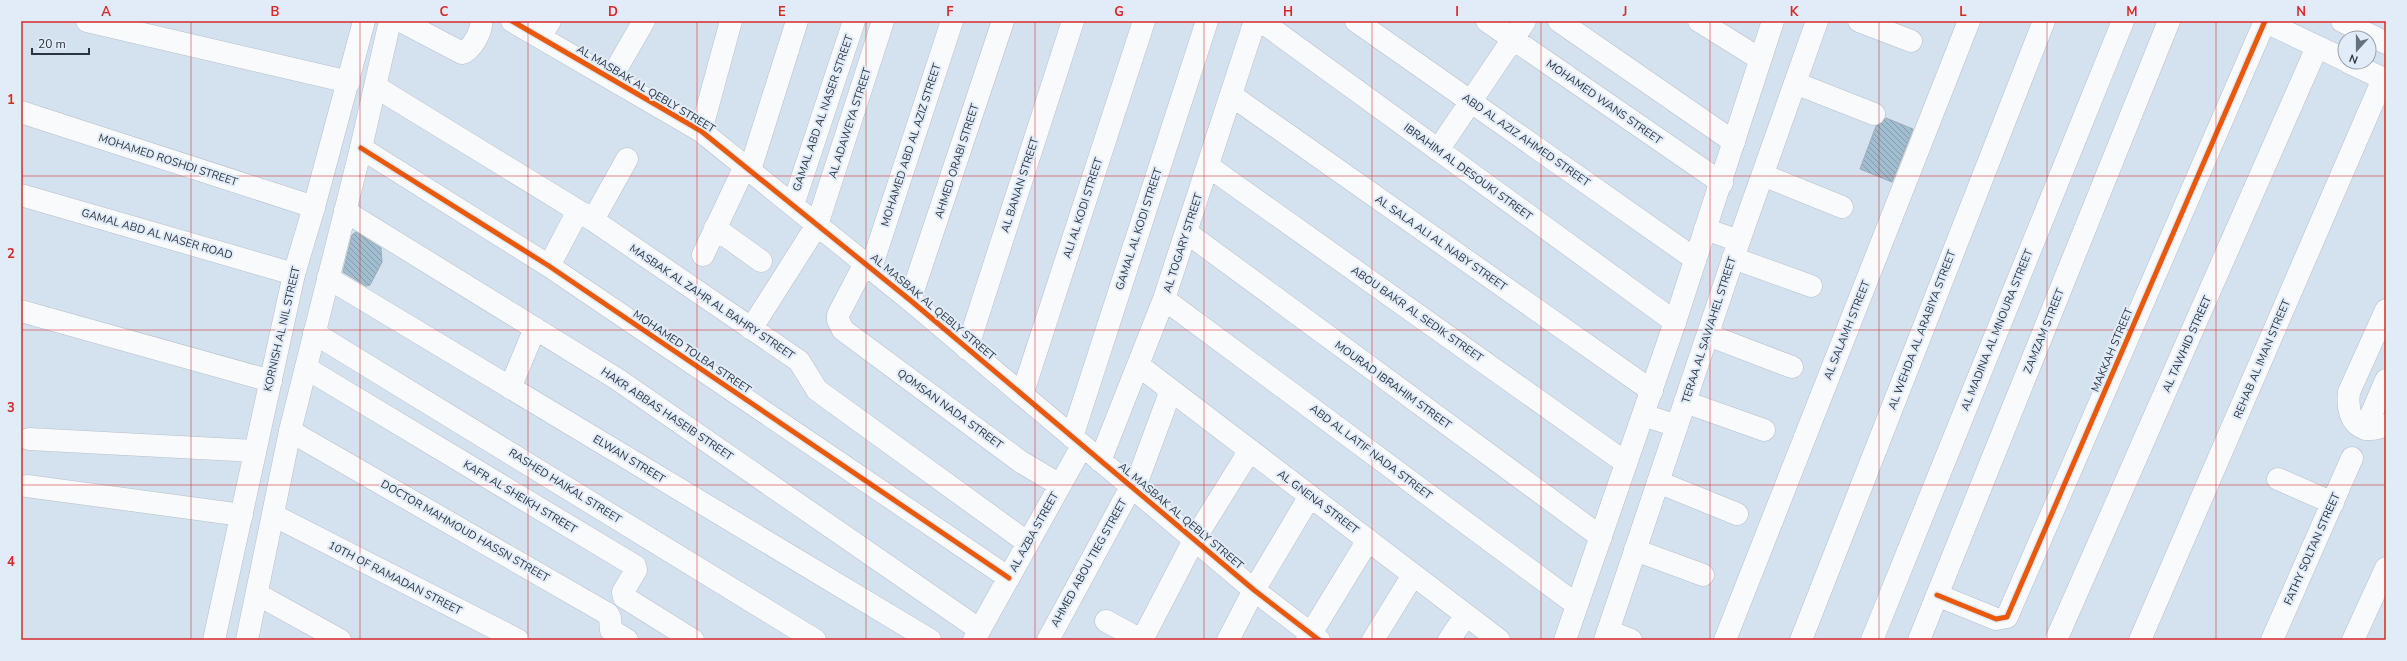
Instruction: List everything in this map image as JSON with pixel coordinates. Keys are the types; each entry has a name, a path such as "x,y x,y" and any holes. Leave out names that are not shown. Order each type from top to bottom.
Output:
{"street":[{"path":"87,21 349,82"},
{"name":"KORNISH AL NIL STREET","path":"214,640 294,274 349,82 364,21"},
{"path":"247,640 290,431 376,87 390,21"},
{"path":"401,21 462,53 468,50 482,28 481,21"},
{"name":"AL MASBAK AL QEBLY STREET","path":"512,21 545,29 611,78 701,130 910,300 1312,638"},
{"path":"611,78 644,21"},
{"path":"701,130 731,21"},
{"path":"703,255 715,228 747,168 797,21"},
{"name":"GAMAL ABD AL NASER STREET","path":"793,205 854,21"},
{"name":"AL ADAWEYA STREET","path":"752,328 817,225 883,21"},
{"name":"MOHAMED ABD AL AZIZ STREET","path":"843,330 838,320 838,315 868,266 952,21"},
{"name":"AHMED ORABI STREET","path":"910,300 1003,21"},
{"name":"AL BANAN STREET","path":"968,349 1073,21"},
{"name":"ALI AL KODI STREET","path":"1022,395 1144,21"},
{"name":"GAMAL AL KODI STREET","path":"1077,441 1206,21"},
{"name":"AL TOGARY STREET","path":"1100,461 1164,299 1255,21"},
{"name":"IBRAHIM AL DESOUKI STREET","path":"1261,21 1675,322"},
{"name":"ABD AL AZIZ AHMED STREET","path":"1356,21 1695,259"},
{"name":"MOHAMED WANS STREET","path":"1487,21 1722,183"},
{"path":"1438,150 1525,21"},
{"path":"1559,21 1734,142"},
{"path":"1699,21 1760,59"},
{"path":"1565,640 1652,391 1705,229 1722,183 1773,21"},
{"name":"TERAA AL SAWAHEL STREET","path":"1606,636 1736,250 1818,21"},
{"path":"1859,21 1911,41"},
{"name":"AL SALAMH STREET","path":"1725,640 1969,21"},
{"name":"AL WEHDA AL ARABIYA STREET","path":"1801,640 2044,21"},
{"name":"AL MADINA AL MNOURA STREET","path":"1872,640 2123,21"},
{"name":"ZAMZAM STREET","path":"1919,640 2169,21"},
{"path":"2265,21 2337,56"},
{"name":"MAKKAH STREET","path":"1937,595 1996,619 2007,617 2265,21"},
{"path":"2342,21 2369,30"},
{"name":"AL TAWHID STREET","path":"2056,640 2317,47"},
{"path":"2364,70 2385,80"},
{"name":"REHAB AL IMAN STREET","path":"2140,640 2385,80"},
{"path":"1795,83 1874,114"},
{"name":"MASBAK AL ZAHR AL BAHRY STREET","path":"376,87 586,216 752,328 799,361 817,390 1028,543"},
{"name":"AL SALA ALI AL NABY STREET","path":"1231,95 1652,391"},
{"name":"MOHAMED ROSHDI STREET","path":"21,112 314,207"},
{"name":"MOHAMED TOLBA STREET","path":"361,148 549,266 1008,578"},
{"path":"549,266 627,159"},
{"name":"ABOU BAKR AL SEDIK STREET","path":"1208,166 1626,463"},
{"path":"1763,175 1842,207"},
{"name":"GAMAL ABD AL NASER ROAD","path":"21,195 294,274"},
{"name":"HAKR ABBAS HASEIB STREET","path":"345,211 617,379 977,635"},
{"path":"715,228 761,262"},
{"path":"1705,229 1736,250 1811,286"},
{"name":"MOURAD IBRAHIM STREET","path":"1186,232 1601,537"},
{"name":"ELWAN STREET","path":"328,278 930,640"},
{"name":"ABD AL LATIF NADA STREET","path":"1164,299 1577,605"},
{"path":"2386,310 2349,392 2347,407 2353,420 2365,429 2377,429 2386,425"},
{"path":"21,311 270,381"},
{"path":"510,388 536,328"},
{"name":"QOMSAN NADA STREET","path":"843,330 1022,462 1060,485"},
{"name":"RASHED HAIKAL STREET","path":"314,333 815,640"},
{"path":"1708,335 1792,367"},
{"name":"AL GNENA STREET","path":"1138,364 1499,640"},
{"name":"KAFR AL SHEIKH STREET","path":"306,368 635,566 636,570 623,592 624,597"},
{"path":"2365,429 2386,380"},
{"name":"AHMED ABOU TIEG STREET","path":"1048,640 1133,488 1171,390"},
{"path":"1685,402 1764,430"},
{"path":"1643,415 1677,426"},
{"name":"DOCTOR MAHMOUD HASSN STREET","path":"290,431 608,614 610,618 605,632"},
{"path":"29,439 255,451"},
{"name":"AL AZBA STREET","path":"977,635 1060,485 1077,441"},
{"path":"1106,621 1141,640 1194,540 1250,450"},
{"name":"FATHY SOLTAN STREET","path":"2272,640 2352,458"},
{"path":"2278,479 2333,503"},
{"path":"1658,482 1737,514"},
{"path":"27,486 242,515"},
{"path":"1228,640 1254,590 1310,496"},
{"name":"10TH OF RAMADAN STREET","path":"272,515 518,640"},
{"path":"1312,638 1368,540"},
{"path":"1635,550 1703,575"},
{"path":"2353,640 2386,568"},
{"path":"1373,640 1413,575"},
{"path":"257,594 340,640"},
{"path":"605,632 624,597 693,640"},
{"path":"1449,640 1466,615"},
{"name":"DOCTOR MAHMOUD HASSN STREET","path":"605,632 611,630 627,640"},
{"path":"1606,636 1631,640"}],"building":[{"path":"1886,118 1913,129 1892,182 1860,169 1876,126"},
{"path":"356,232 381,248 382,262 370,285 366,286 343,272 352,235"}],"cycle path":[{"path":"512,21 701,131 910,300 1254,590 1319,640"},
{"path":"1937,595 1996,619 2007,617 2265,21"},
{"path":"361,148 549,266 1009,578"}]}
